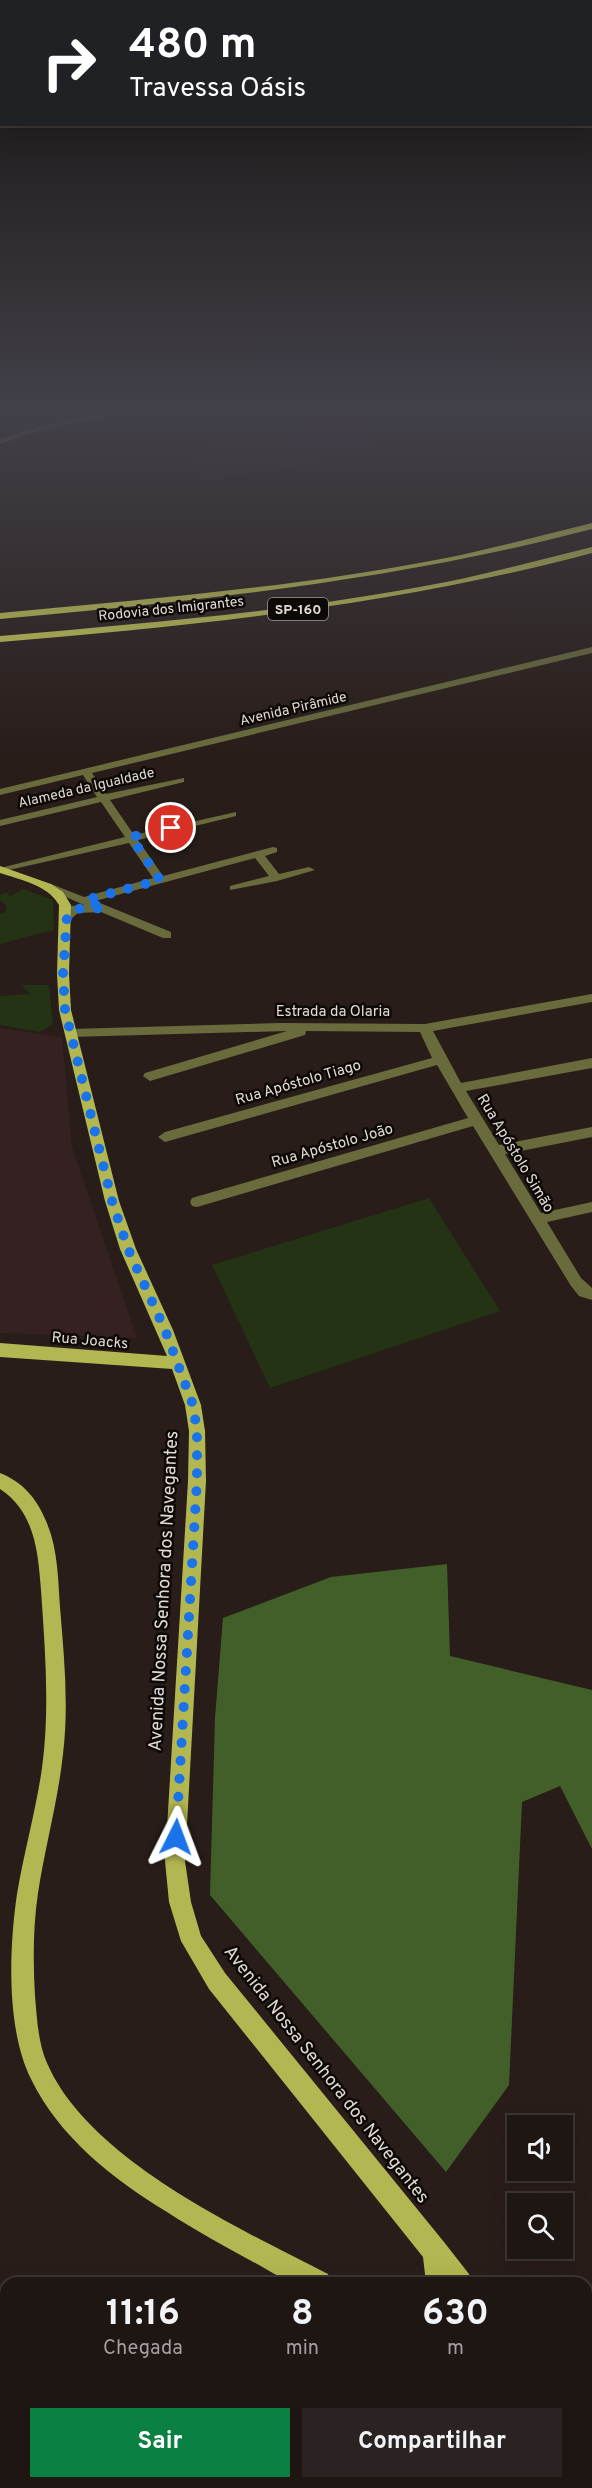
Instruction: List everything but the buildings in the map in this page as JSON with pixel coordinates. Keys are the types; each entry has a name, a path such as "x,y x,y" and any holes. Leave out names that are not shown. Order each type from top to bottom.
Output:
{"highway":[{"name":"Rodovia dos Imigrantes","path":"0,616 247,593 342,580 494,551 592,526"},
{"name":"Rodovia dos Imigrantes","path":"0,639 294,609 466,580 592,549"},
{"path":"0,609 49,606 76,610"},
{"path":"0,651 199,629 294,609"}],"main road":[{"path":"2,869 47,886 62,899 67,916"},
{"name":"Avenida Nossa Senhora dos Navegantes","path":"67,916 63,974 65,1010 115,1211 128,1249 165,1330 193,1405 197,1431 197,1481 175,1861 180,1902 192,1941 217,1981 455,2277"},
{"name":"Rua Joacks","path":"0,1350 177,1363"},
{"path":"0,1480 10,1485 29,1504 40,1528 48,1565 58,1691 53,1753 25,1912 23,1976 28,2032 39,2072 63,2108 101,2151 193,2216 308,2277"},
{"path":"435,2251 437,2277"}],"street":[{"name":"Avenida Pirâmide","path":"0,792 592,650"},
{"path":"85,771 160,880"},
{"name":"Alameda da Igualdade","path":"0,823 180,780"},
{"path":"2,869 232,814"},
{"path":"86,900 273,850"},
{"path":"257,854 277,878"},
{"path":"234,888 309,870"},
{"path":"47,886 167,935"},
{"path":"67,916 72,910 80,908 105,909"},
{"name":"Estrada da Olaria","path":"72,1033 425,1028 592,998"},
{"path":"150,1076 314,1028"},
{"name":"Rua Apóstolo Simão","path":"425,1028 440,1060 537,1219 588,1293"},
{"name":"Rua Apóstolo Tiago","path":"165,1137 440,1060"},
{"path":"457,1088 592,1063"},
{"name":"Rua Apóstolo João","path":"197,1202 477,1120"},
{"path":"496,1151 592,1132"},
{"path":"537,1219 592,1207"}],"shaded area":[{"path":"0,1028 62,1037 72,1147 137,1338 0,1333"}],"green space":[{"path":"23,889 53,900 54,930 0,944 0,914 5,912 7,906 0,900 0,895 6,892 10,896"},
{"path":"21,985 49,985 53,1024 40,1032 0,1025 0,996 31,994"},
{"path":"429,1198 500,1311 270,1388 212,1265"},
{"path":"447,1564 450,1656 592,1690 592,1849 560,1786 522,1802 509,2085 446,2172 210,1895 215,1718 223,1618 331,1577"}],"route":[{"path":"171,828 131,837 160,880 86,900 105,909 80,908 72,910 67,916 63,974 65,1010 112,1201 128,1249 174,1352 193,1405 197,1431 197,1481 176,1837"}]}
